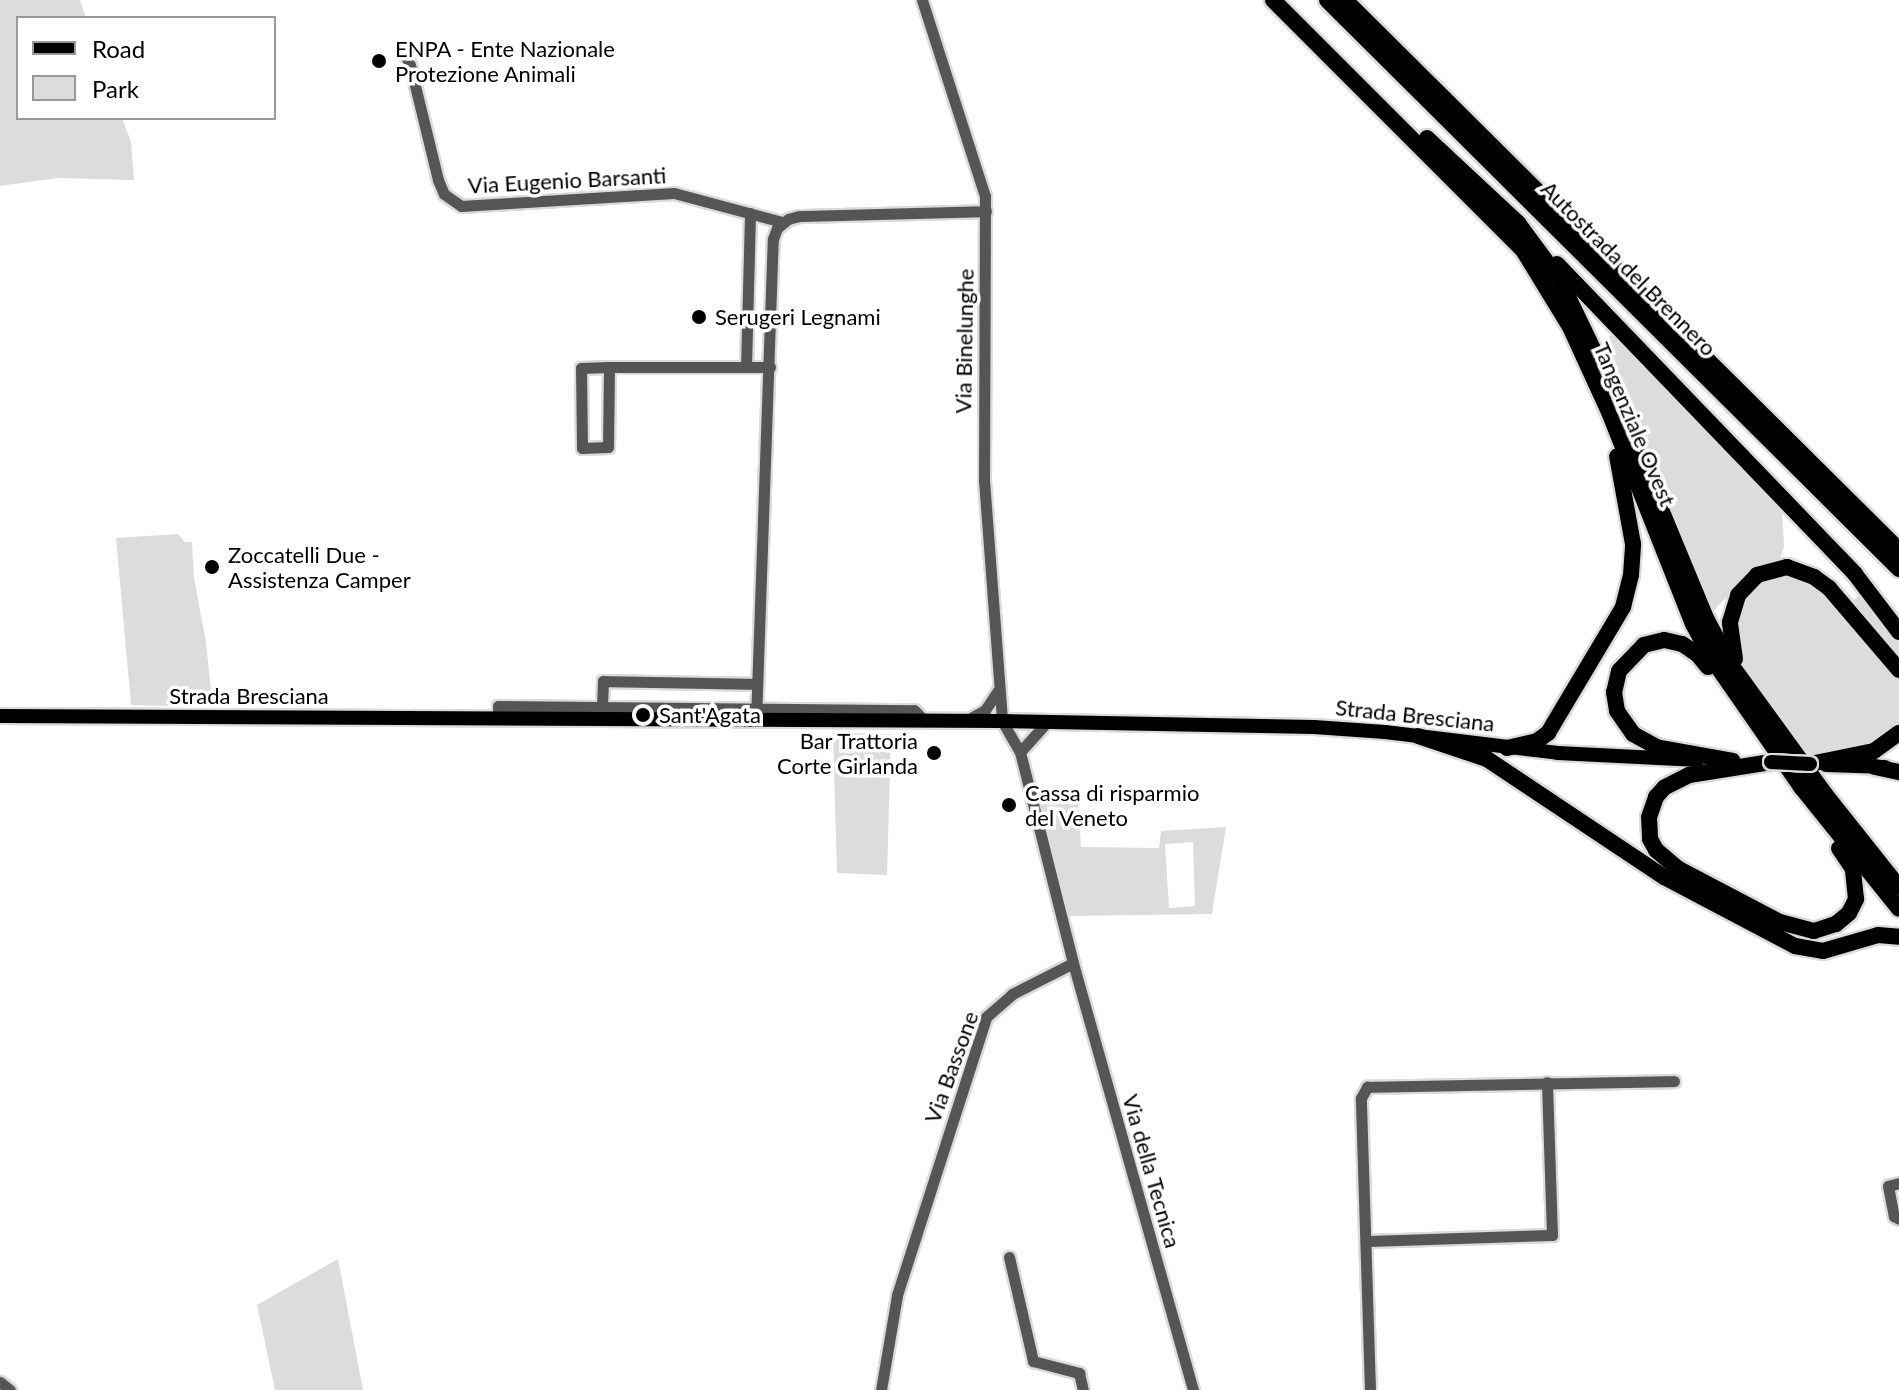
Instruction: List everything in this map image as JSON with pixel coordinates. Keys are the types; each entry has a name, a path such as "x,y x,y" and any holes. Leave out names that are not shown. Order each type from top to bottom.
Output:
{"highway":[{"name":"Tangenziale Ovest","path":"1273,0 1523,250 1570,327 1609,412 1693,624 1734,695 1899,909"},
{"name":"Tangenziale Ovest","path":"1288,0 1518,223 1560,280 1588,334 1707,620 1732,666 1793,752 1899,887"},
{"name":"Autostrada del Brennero","path":"1327,0 1899,569"},
{"name":"Autostrada del Brennero","path":"1345,0 1899,550"},
{"path":"1518,223 1855,574 1899,632"},
{"path":"1507,748 1537,741 1548,733 1623,607 1633,564 1631,521 1609,412"},
{"path":"1793,752 1731,650 1734,603 1750,580 1777,568 1795,569 1814,577 1829,588 1899,670"},
{"path":"1730,765 1666,750 1633,734 1620,718 1615,700 1615,684 1622,665 1638,649 1657,640 1688,646 1756,725"},
{"path":"1810,764 1832,762 1874,751 1899,733"},
{"path":"1418,736 1487,759 1664,877 1795,946 1823,951 1878,935 1899,937"},
{"path":"1771,762 1730,765 1689,775 1660,792 1649,817 1653,845 1679,869 1780,922 1821,930 1836,924 1849,913 1856,899 1857,885 1849,861 1812,813 1794,776"},
{"path":"1875,767 1899,770"},
{"path":"1825,794 1899,879"}],"main road":[{"name":"Strada Bresciana","path":"0,716 498,719 894,715 925,721 1314,727 1507,748 1730,765"},
{"path":"1771,762 1810,764"},
{"path":"1832,762 1875,767"}],"street":[{"name":"Via Binelunghe","path":"922,0 985,196 984,480 1002,721"},
{"name":"Via Eugenio Barsanti","path":"402,48 410,65 438,180 451,202 478,208 674,193 782,222 799,216 986,211"},
{"path":"746,367 750,213"},
{"path":"756,715 773,239 782,222"},
{"path":"609,367 608,447 582,448 581,368 609,367 770,367"},
{"path":"602,708 603,681 757,684"},
{"path":"964,722 985,710 998,691"},
{"name":"Strada Bresciana","path":"498,719 498,706 756,715"},
{"path":"1002,721 1020,752 1073,963"},
{"path":"1020,752 1047,722"},
{"name":"Via Bassone","path":"881,1390 897,1295 986,1017 1012,994 1073,963"},
{"name":"Via della Tecnica","path":"1073,963 1193,1390"},
{"path":"1370,1390 1361,1098 1367,1087 1674,1081"},
{"path":"1367,1241 1552,1235 1547,1082"},
{"path":"1899,1183 1888,1186 1894,1216 1899,1219"},
{"path":"1009,1257 1033,1361 1079,1373 1083,1390"},
{"path":"0,1382 10,1390"}],"green space":[{"path":"0,0 80,0 85,16 16,16 16,120 123,120 131,142 134,180 58,178 0,186"},
{"path":"1613,334 1782,507 1784,547 1779,561 1756,568 1711,613 1599,342"},
{"path":"178,534 185,542 192,542 194,578 206,642 212,701 209,707 131,705 116,538"},
{"path":"1785,573 1820,586 1896,671 1899,678 1899,728 1887,741 1847,754 1799,753 1742,663 1736,627 1748,590 1762,579"},
{"path":"1864,591 1899,641 1899,662 1850,603"},
{"path":"833,733 891,734 887,875 837,873"},
{"path":"1078,794 1081,847 1159,848 1161,831 1226,827 1212,914 1069,916 1038,799","holes":["1193,842 1195,906 1169,908 1165,844"]},
{"path":"338,1259 363,1390 275,1390 257,1305"}],"place":[{"name":"ENPA - Ente Nazionale Protezione Animali","path":"379,61"},
{"name":"Serugeri Legnami","path":"699,317"},
{"name":"Zoccatelli Due - Assistenza Camper","path":"212,567"},
{"name":"Sant'Agata","path":"643,715"},
{"name":"Bar Trattoria Corte Girlanda","path":"934,753"},
{"name":"Cassa di risparmio del Veneto","path":"1009,805"}]}
